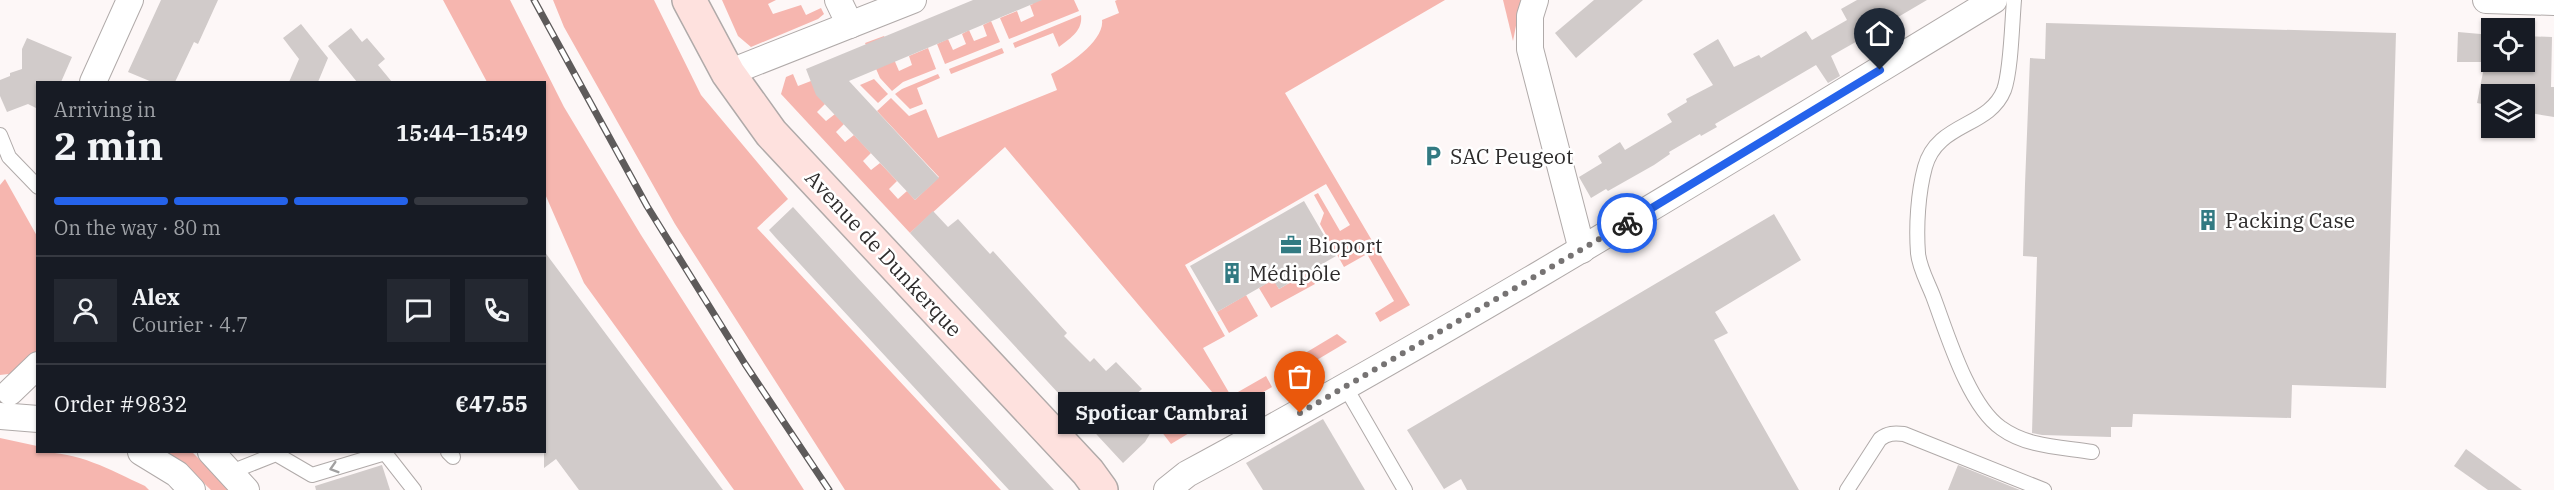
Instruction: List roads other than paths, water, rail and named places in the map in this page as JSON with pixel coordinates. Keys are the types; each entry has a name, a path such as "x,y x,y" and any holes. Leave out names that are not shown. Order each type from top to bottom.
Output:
{"main road":[{"name":"Avenue de Dunkerque","path":"690,0 728,72 771,133 1088,472 1101,490"}],"street":[{"path":"93,81 130,0"},
{"path":"838,0 850,25"},
{"path":"728,72 913,0"},
{"path":"1535,0 1530,16 1530,49 1582,250"},
{"path":"1167,490 1187,474 1346,387 1582,250 1994,0"},
{"path":"2486,0 2554,2"},
{"path":"5,404 36,367"},
{"path":"5,404 36,395"},
{"path":"5,404 36,418"},
{"path":"143,453 177,474 192,490"}],"lane":[{"path":"2014,0 2004,91 1992,108 1981,117 1952,131 1938,142 1925,167 1918,216 1918,255 1962,373 1992,421 2002,429 2031,443 2092,452"},
{"path":"0,135 9,157 36,185"},
{"path":"1346,387 1405,490"},
{"path":"1847,490 1880,439 1887,434 1896,433 1904,434 2044,490"},
{"path":"226,465 276,454 312,475 385,453 414,490"}],"railway":[{"path":"534,0 647,206 745,364 829,490"}],"place":[{"name":"SAC Peugeot","path":"1433,156"},
{"name":"Packing Case","path":"2208,220"},
{"name":"Bioport","path":"1291,245"},
{"name":"Médipôle","path":"1232,273"},
{"name":"Spoticar Cambrai","path":"1300,413"}]}
